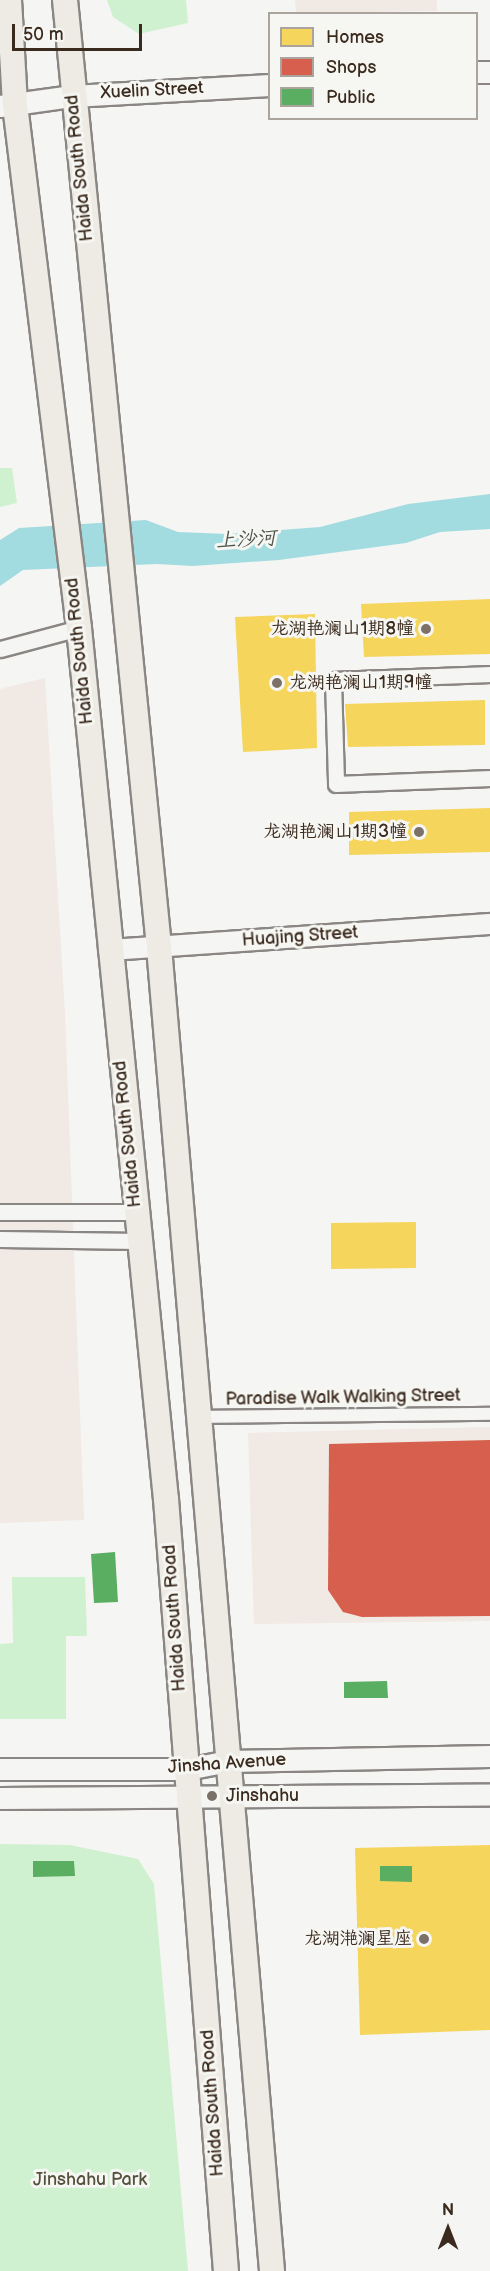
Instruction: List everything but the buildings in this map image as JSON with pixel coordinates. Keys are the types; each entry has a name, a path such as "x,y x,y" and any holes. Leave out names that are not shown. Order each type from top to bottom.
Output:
{"main road":[{"name":"Haida South Road","path":"9,0 8,105 79,628 139,1241 190,1797 226,2271"},
{"name":"Haida South Road","path":"64,0 159,947 197,1418 272,2271"},
{"name":"Xuelin Street","path":"8,105 72,96 268,85"},
{"name":"Jinsha Avenue","path":"0,1769 187,1769 228,1761 490,1756"},
{"name":"Jinsha Avenue","path":"0,1798 490,1796"}],"street":[{"path":"0,649 79,628"},
{"path":"490,675 333,680 336,784 490,778"},
{"name":"Huajing Street","path":"109,950 490,924"},
{"path":"0,1212 136,1212"},
{"path":"0,1239 139,1241"},
{"name":"Paradise Walk Walking Street","path":"197,1418 490,1414"}],"shaded area":[{"path":"295,0 437,0 437,11 296,12"},
{"path":"45,678 65,1014 84,1520 0,1523 0,689"},
{"path":"490,1427 490,1621 254,1624 248,1433"}],"green space":[{"path":"107,0 186,0 188,23 139,34 113,17"},
{"path":"0,468 12,468 17,503 0,507"},
{"path":"12,1577 85,1577 87,1636 66,1636 66,1719 0,1719 0,1644 13,1643"},
{"name":"Jinshahu Park","path":"0,1844 70,1845 138,1859 154,1884 188,2271 0,2271"}],"water":[{"name":"上沙河","path":"490,494 490,529 440,532 406,543 279,560 193,566 157,564 23,570 0,586 0,540 19,528 146,520 178,532 227,534 320,527 408,504"}],"place":[{"name":"龙湖艳澜山1期8幢","path":"426,629"},
{"name":"龙湖艳澜山1期9幢","path":"277,683"},
{"name":"龙湖艳澜山1期3幢","path":"419,832"},
{"name":"Jinshahu","path":"212,1796"},
{"name":"龙湖滟澜星座","path":"424,1939"}]}
